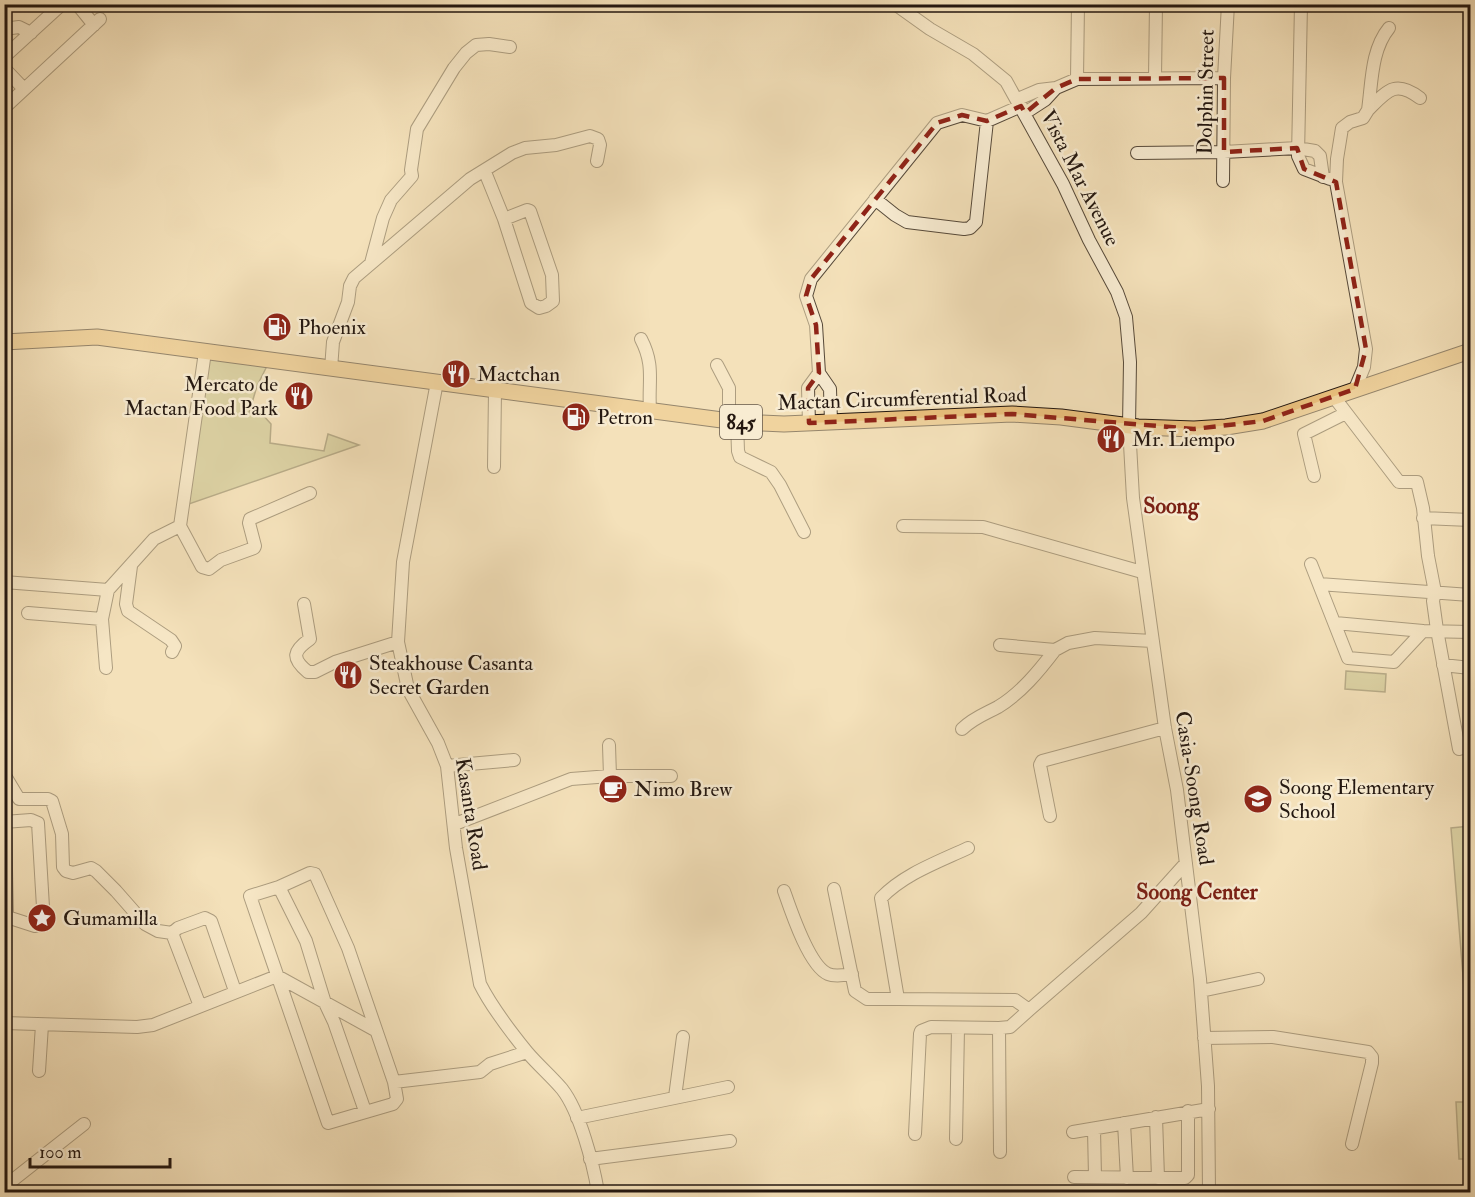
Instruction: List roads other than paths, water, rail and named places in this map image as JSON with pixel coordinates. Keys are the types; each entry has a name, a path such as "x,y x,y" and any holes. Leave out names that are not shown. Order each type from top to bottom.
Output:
{"main road":[{"name":"Mactan Circumferential Road","path":"4,342 97,337 733,421 809,423 1012,414 1061,417 1129,426 1194,429 1263,421 1470,351"}],"street":[{"path":"4,57 62,4"},
{"path":"4,108 97,22 77,4"},
{"name":"Vista Mar Avenue","path":"895,4 917,21 963,47 996,71 1006,81 1021,106 1063,184 1124,310 1129,333 1129,426"},
{"path":"1077,79 1078,4"},
{"path":"1155,78 1156,4"},
{"name":"Dolphin Street","path":"1223,181 1224,78 1228,4"},
{"path":"1301,4 1298,148 1300,161 1304,169 1336,182"},
{"path":"4,29 19,27 31,33"},
{"path":"1368,110 1376,53 1382,37 1389,28"},
{"path":"371,263 383,218 391,200 412,176 417,129 454,68 466,52 476,45 510,47"},
{"path":"4,68 24,89"},
{"path":"831,422 830,389 819,373 816,325 806,296 811,279 937,123 962,115 987,121 1021,106 1045,100 1056,88 1077,79 1224,78"},
{"path":"1355,389 1364,367 1366,349 1336,182 1342,128 1350,122 1363,118 1368,110 1392,88 1400,87 1420,98"},
{"path":"875,199 907,222 964,229 974,226 987,121"},
{"path":"331,369 333,342 354,278 470,180 518,150 556,145 591,136 598,139 600,145 597,161"},
{"path":"1137,153 1298,148 1315,151 1320,156 1323,177"},
{"path":"485,172 504,219 531,303 539,308 546,306 553,301 552,275 530,211 527,210 504,219"},
{"path":"641,339 649,354 650,410"},
{"path":"205,352 180,526 202,567 209,568 254,548 250,519 310,494"},
{"path":"717,365 729,388 740,457 771,472 804,532"},
{"path":"809,423 808,388 819,373"},
{"name":"Kasanta Road","path":"437,382 403,562 398,642 408,689 438,743 447,766 456,848 480,984 487,998 527,1052 562,1089 577,1118 598,1192"},
{"path":"494,467 495,390"},
{"path":"1334,397 1399,482 1417,482 1435,592 1433,601 1437,630 1459,748 1470,746"},
{"path":"1314,476 1304,434 1346,413"},
{"name":"Casia-Soong Road","path":"1129,426 1133,498 1142,572 1165,728 1178,790 1193,911 1209,1109 1209,1192"},
{"path":"1423,518 1470,520"},
{"path":"106,668 102,620 108,590 154,538 180,526"},
{"path":"903,526 983,527 1142,572"},
{"path":"1311,564 1348,658 1394,662 1423,631"},
{"path":"131,566 126,604 128,610 171,640 175,646 172,652"},
{"path":"4,582 108,590"},
{"path":"1319,584 1470,595"},
{"path":"304,604 310,639 298,646 296,654 297,661 308,672 315,672 335,662 398,642"},
{"path":"28,613 102,620"},
{"path":"1335,623 1423,631 1470,632"},
{"path":"962,729 970,721 1015,695 1055,650 1068,643 1095,638 1153,641"},
{"path":"1000,645 1055,650"},
{"path":"1443,665 1470,668"},
{"path":"1050,816 1040,765 1042,761 1165,728"},
{"path":"609,745 610,776"},
{"path":"447,766 514,760"},
{"path":"4,774 19,799 52,801 62,834 63,867 66,871 73,873 91,868 96,871 117,891 145,924 158,932 172,933 178,928 202,918 208,918 235,991"},
{"path":"455,824 571,779 610,776 671,776"},
{"path":"32,820 38,825 44,924 35,926 6,917 5,822 32,820"},
{"path":"898,999 881,898 891,888 919,871 968,848"},
{"path":"915,1134 920,1034 925,1029 931,1027 1010,1027 1141,913 1186,864"},
{"path":"310,873 315,874 348,948 394,1082 397,1099 393,1104 328,1123 277,976 250,896 279,887 310,873"},
{"path":"279,887 306,941 325,1003 334,1022 365,1111"},
{"path":"834,890 855,991 867,999 1015,1000 1029,1010"},
{"path":"784,891 809,952 822,970 833,975 852,974"},
{"path":"172,933 200,1006"},
{"path":"4,1023 137,1027 153,1025 277,976 375,1030"},
{"path":"1201,991 1258,979"},
{"path":"39,1071 42,1025"},
{"path":"956,1139 958,1028"},
{"path":"999,1028 1000,1152"},
{"path":"675,1097 683,1037"},
{"path":"1204,1038 1273,1037 1368,1052 1372,1057 1372,1064 1352,1144"},
{"path":"394,1082 480,1072 490,1064 527,1052"},
{"path":"577,1118 728,1087"},
{"path":"1073,1132 1209,1109"},
{"path":"1074,1177 1181,1179 1188,1175 1188,1111"},
{"path":"1156,1117 1158,1178"},
{"path":"1124,1122 1127,1178"},
{"path":"4,1187 84,1124"},
{"path":"1094,1129 1095,1177"},
{"path":"590,1159 730,1141"}],"place":[{"name":"Phoenix","path":"277,327"},
{"name":"Mactchan","path":"456,374"},
{"name":"Mercato de Mactan Food Park","path":"299,396"},
{"name":"Petron","path":"576,417"},
{"name":"Mr. Liempo","path":"1111,439"},
{"name":"Steakhouse Casanta Secret Garden","path":"348,675"},
{"name":"Nimo Brew","path":"613,789"},
{"name":"Soong Elementary School","path":"1258,799"},
{"name":"Gumamilla","path":"42,918"}],"district":[{"name":"Soong","path":"1171,506"},
{"name":"Soong Center","path":"1197,892"}]}
